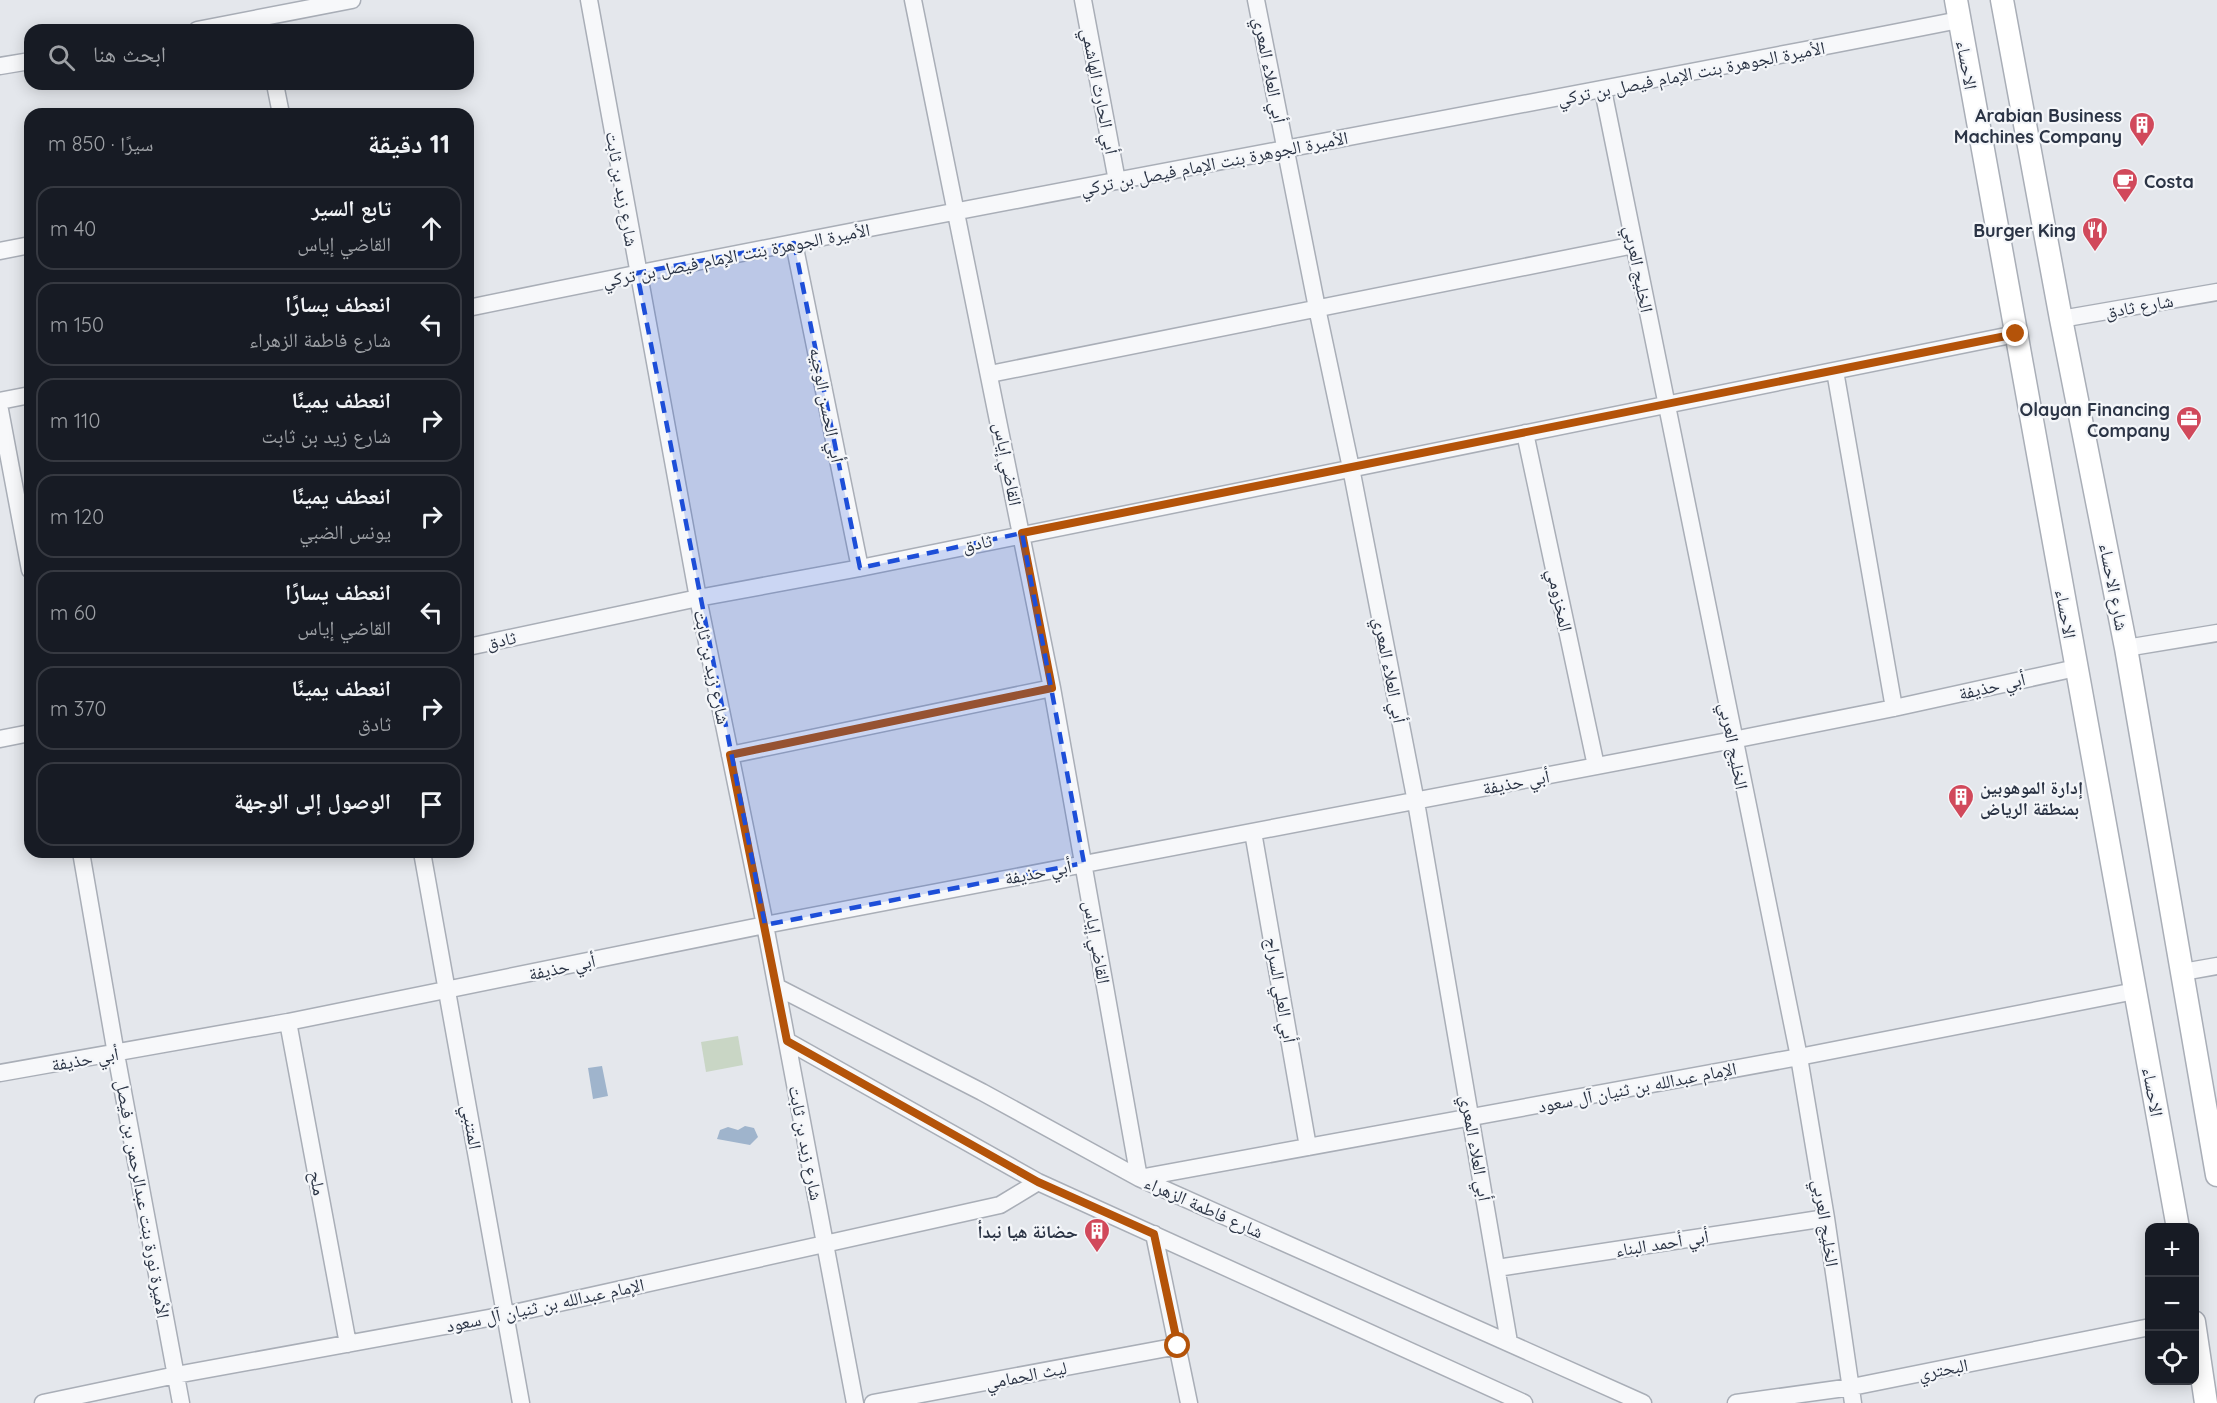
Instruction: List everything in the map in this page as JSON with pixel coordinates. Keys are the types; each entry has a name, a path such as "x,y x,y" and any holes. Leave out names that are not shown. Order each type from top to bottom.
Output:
{"main road":[{"name":"شارع الاحساء","path":"2002,0 2061,320 2126,648 2217,1175"},
{"name":"الاحساء","path":"1958,10 2177,1223"},
{"path":"2195,1331 2206,1403"}],"street":[{"path":"263,24 352,0"},
{"name":"شارع زيد بن ثابت","path":"589,0 698,598 765,925 855,1403"},
{"name":"القاضي إياس","path":"913,0 1052,688 1139,1178"},
{"name":"أبي الحارث الهاشمي","path":"1083,0 1117,181"},
{"name":"أبي العلاء المعري","path":"1256,0 1416,802 1509,1342"},
{"name":"الأميرة الجوهرة بنت الإمام فيصل بن تركي","path":"474,307 637,273 1603,90 1958,10"},
{"path":"0,66 24,62"},
{"path":"276,90 280,108"},
{"name":"الخليج العربي","path":"1603,90 1798,1057 1826,1218 1852,1395"},
{"name":"أبي الحسن الوجيه","path":"794,243 860,568"},
{"path":"990,374 1634,245"},
{"path":"0,251 24,246"},
{"name":"شارع ثادق","path":"2061,320 2217,292"},
{"name":"ثادق","path":"474,645 2016,334"},
{"path":"1835,371 1894,708"},
{"path":"0,400 24,396"},
{"path":"0,410 24,538"},
{"name":"المخزومي","path":"1525,433 1596,766"},
{"path":"2126,648 2217,633"},
{"name":"أبي حذيفة","path":"0,1073 288,1022 765,925 1416,802 1894,708 2076,668"},
{"path":"730,755 1052,688"},
{"path":"0,739 24,735"},
{"name":"أبي العلي السراج","path":"1253,832 1308,1147"},
{"name":"الأميرة نورة بنت عبدالرحمن بن فيصل","path":"82,858 181,1403"},
{"name":"المتنبي","path":"423,858 521,1403"},
{"path":"2183,972 2217,966"},
{"name":"شارع فاطمة الزهراء","path":"777,987 982,1092 1139,1178 1643,1403"},
{"name":"الإمام عبدالله بن ثنيان آل سعود","path":"1139,1178 1798,1057 2134,991"},
{"name":"ملح","path":"288,1022 348,1344"},
{"path":"787,1041 1038,1182 1515,1401"},
{"name":"الإمام عبدالله بن ثنيان آل سعود","path":"43,1403 176,1375 505,1315 826,1244 1000,1205 1038,1182"},
{"name":"أبي أحمد البناء","path":"1497,1268 1826,1218"},
{"path":"1154,1234 1189,1403"},
{"name":"البحتري","path":"1736,1403 1852,1395 2145,1328"},
{"name":"ليث الحمامي","path":"873,1403 1178,1346"}],"highlighted area":[{"path":"794,243 860,568 1022,533 1084,863 765,925 637,273"}],"green space":[{"path":"738,1036 743,1065 706,1072 701,1042"}],"water":[{"path":"602,1066 608,1096 593,1099 588,1068"},
{"path":"745,1126 754,1128 758,1137 750,1145 717,1139 720,1130 728,1127 738,1130"}],"place":[{"name":"Arabian Business Machines Company","path":"2142,148"},
{"name":"Costa","path":"2125,204"},
{"name":"Burger King","path":"2095,253"},
{"name":"Olayan Financing Company","path":"2189,442"},
{"name":"إدارة الموهوبين بمنطقة الرياض","path":"1961,820"},
{"name":"حضانة هيا نبدأ","path":"1097,1254"}],"route":[{"path":"1178,1346 1154,1234 1038,1182 787,1041 730,755 1052,688 1022,533 2016,334"}]}
